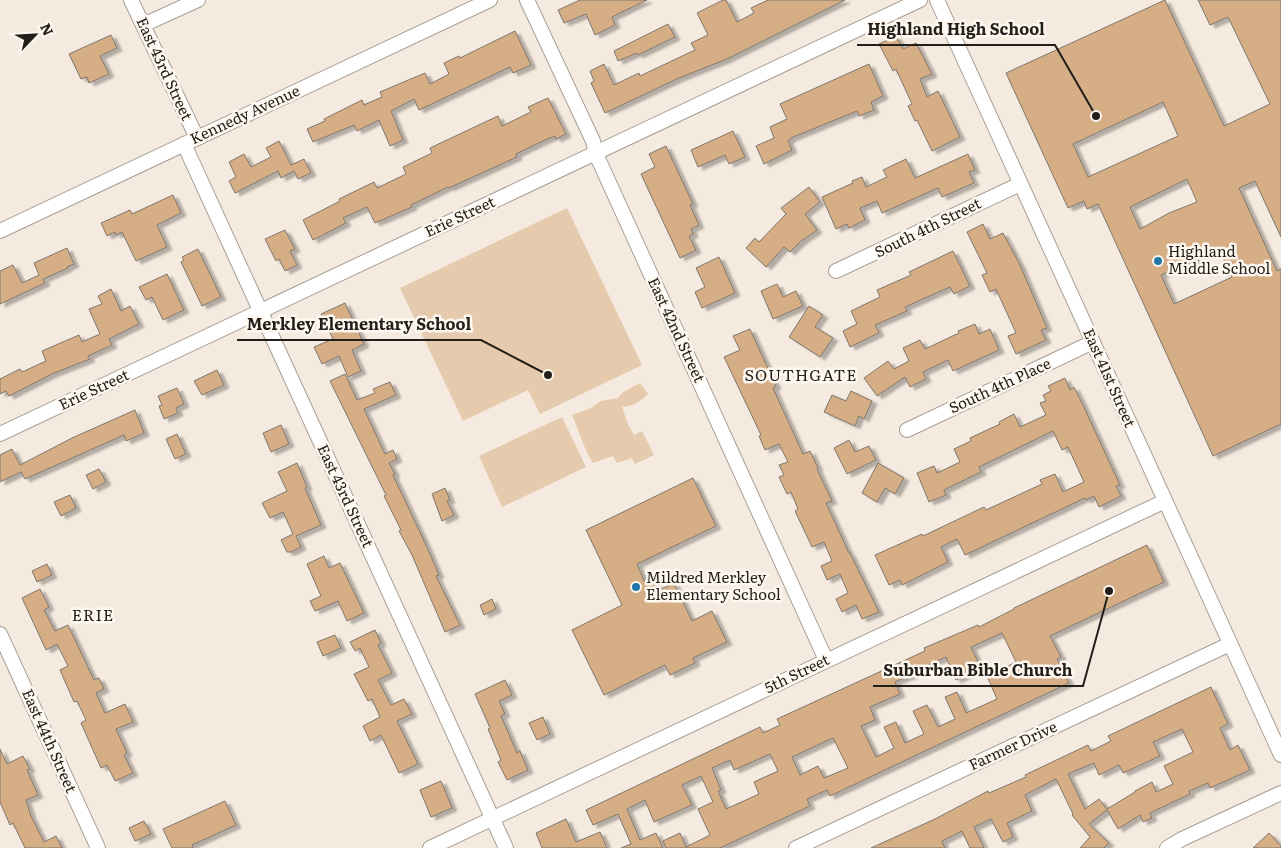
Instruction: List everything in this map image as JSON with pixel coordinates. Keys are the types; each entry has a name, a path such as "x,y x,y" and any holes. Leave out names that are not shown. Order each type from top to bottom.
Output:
{"street":[{"name":"East 43rd Street","path":"131,0 197,138"},
{"path":"143,25 198,0"},
{"name":"Kennedy Avenue","path":"0,231 490,0"},
{"name":"East 42nd Street","path":"527,0 826,660"},
{"name":"Erie Street","path":"0,434 920,0"},
{"name":"East 41st Street","path":"936,0 1281,755"},
{"name":"East 43rd Street","path":"184,144 506,848"},
{"name":"South 4th Street","path":"836,271 1020,184"},
{"name":"South 4th Place","path":"907,430 1093,342"},
{"name":"5th Street","path":"430,848 1165,501"},
{"name":"East 44th Street","path":"0,634 98,848"},
{"name":"Farmer Drive","path":"796,848 1230,644"},
{"path":"1167,848 1182,839 1281,793"}],"shaded area":[{"path":"567,208 642,365 540,414 528,390 463,421 400,288"},
{"path":"640,383 648,394 630,406 622,407 634,435 642,431 654,455 635,464 632,458 617,463 613,456 593,463 572,415 591,408 601,401 618,398 623,392"},
{"path":"562,417 586,467 502,507 479,456"}],"building":[{"path":"580,0 647,0 612,17 615,25 595,35 586,14 564,23 558,10"},
{"path":"726,0 737,22 754,13 751,8 768,0 845,0 727,59 679,78 605,113 591,83 594,81 590,71 604,64 614,85 639,73 640,76 695,50 691,43 708,35 697,13"},
{"path":"1165,0 1224,126 1270,104 1228,17 1210,25 1198,0 1281,0 1281,237 1255,181 1239,188 1277,271 1281,269 1281,424 1213,456 1098,204 1087,209 1084,201 1068,208 1006,73","holes":["1163,102 1178,136 1088,177 1073,144","1187,179 1197,202 1169,213 1140,229 1130,207","1219,249 1232,277 1174,304 1161,275"]},
{"path":"668,24 675,37 638,55 637,53 618,61 614,51"},
{"path":"515,31 531,65 513,73 510,67 419,110 414,99 391,111 403,140 390,146 379,120 357,131 354,125 313,142 307,129 325,121 324,119 362,100 364,105 382,97 380,92 425,73 430,84 449,74 444,63 459,56 460,58"},
{"path":"111,35 117,48 100,56 109,74 89,83 87,77 81,79 69,54"},
{"path":"896,36 903,49 916,43 932,74 920,79 927,97 938,91 960,137 932,151 908,106 912,104 896,69 893,71 879,44"},
{"path":"869,64 883,96 871,102 874,110 859,116 857,111 791,138 788,141 792,150 764,164 756,146 774,138 770,127 787,119 780,104"},
{"path":"548,98 566,134 556,139 555,136 545,140 516,154 517,157 448,187 411,205 412,207 375,223 367,207 343,218 346,223 313,240 303,220 340,201 339,199 374,182 377,188 406,174 403,167 432,153 430,148 498,116 502,126 531,112 528,107"},
{"path":"733,131 745,157 729,164 725,155 698,167 691,150"},
{"path":"279,141 291,165 304,159 311,173 298,179 294,171 281,178 278,171 235,193 229,181 236,177 229,162 244,154 251,167 271,157 266,148"},
{"path":"666,146 693,204 690,205 699,225 691,229 693,234 689,236 696,250 680,258 641,174 655,167 649,154"},
{"path":"968,154 975,170 969,172 974,183 942,197 938,188 882,213 877,201 860,208 865,220 849,228 847,224 836,229 822,197 862,177 866,187 887,177 883,170 906,159 915,178"},
{"path":"809,187 820,202 805,214 817,230 790,252 784,247 766,267 746,248 755,238 759,242 786,214 781,208"},
{"path":"173,195 181,213 157,225 167,247 136,261 122,232 116,235 115,232 107,236 101,223 130,210 132,214"},
{"path":"983,224 990,239 1003,233 1020,265 1047,328 1041,330 1046,340 1016,354 1008,336 1016,333 996,289 990,292 982,275 987,273 967,232"},
{"path":"285,230 295,249 290,251 297,265 285,271 279,259 276,261 265,239"},
{"path":"67,248 74,264 43,279 45,283 0,304 0,271 13,265 22,283 39,275 34,263"},
{"path":"198,249 221,297 202,306 181,262 184,260 182,257"},
{"path":"953,251 970,286 954,294 950,287 905,307 907,311 875,325 879,333 850,347 843,331 857,324 851,311 880,297 877,290 911,275 909,272"},
{"path":"719,257 735,293 702,308 695,292 705,287 696,268"},
{"path":"167,274 184,310 163,320 152,297 146,300 139,287"},
{"path":"777,284 783,297 796,291 803,306 773,319 761,291"},
{"path":"111,289 121,311 130,306 139,324 109,339 112,345 88,356 90,359 52,374 9,396 6,391 0,394 0,379 20,369 22,372 46,361 42,351 79,335 82,342 100,334 89,309 102,304 98,296"},
{"path":"345,303 364,344 352,350 361,371 348,377 339,356 322,364 314,347 333,339 321,314"},
{"path":"809,306 823,315 815,327 833,338 820,357 789,337"},
{"path":"975,324 979,334 990,329 999,350 953,371 948,360 923,372 926,379 910,387 905,377 877,396 864,378 888,361 894,369 909,361 903,348 920,340 925,349"},
{"path":"750,329 776,386 773,388 803,454 810,451 818,468 832,501 826,503 879,612 862,619 856,605 842,612 836,599 848,593 840,574 827,580 821,566 832,561 824,542 812,547 795,511 798,509 791,492 787,494 779,477 784,475 779,465 788,462 779,444 765,450 759,436 761,435 724,357 740,350 733,336"},
{"path":"217,370 224,385 202,395 194,381"},
{"path":"345,374 357,400 375,393 373,389 390,382 396,395 364,409 385,454 393,450 397,459 389,463 395,474 393,475 439,575 436,576 460,625 445,632 412,555 399,531 401,530 384,496 386,495 330,381"},
{"path":"1065,378 1070,390 1074,387 1082,403 1120,485 1116,486 1121,496 1099,507 1094,496 1086,500 1085,498 965,555 957,539 941,547 948,562 902,585 900,580 889,585 875,555 922,534 923,536 984,507 986,510 1042,484 1040,480 1055,474 1063,492 1084,482 1068,447 1062,450 1053,431 979,467 981,472 944,490 946,495 929,502 917,473 934,466 937,473 960,462 954,449 971,441 970,438 1000,424 999,422 1014,414 1020,427 1046,415 1040,403 1046,401 1043,395 1051,391 1048,386"},
{"path":"177,388 184,404 176,408 178,413 164,419 159,406 162,405 158,396"},
{"path":"851,391 872,401 864,419 859,416 855,426 824,412 832,395 846,401"},
{"path":"135,410 144,433 126,441 124,435 25,479 21,472 0,482 0,455 12,449 20,465 72,438"},
{"path":"281,425 289,444 271,452 263,433"},
{"path":"177,434 186,454 175,459 166,439"},
{"path":"849,440 855,452 869,446 876,460 847,474 834,448"},
{"path":"297,463 307,487 305,488 321,525 296,536 301,547 287,552 281,540 293,534 283,512 270,518 262,503 287,491 278,472"},
{"path":"878,463 904,478 895,494 885,488 877,502 862,493"},
{"path":"99,469 106,482 93,489 86,475"},
{"name":"Mildred Merkley Elementary School","path":"693,478 716,526 637,564 646,585 655,581 659,590 674,583 692,621 712,611 727,642 693,658 695,663 670,675 665,665 604,695 572,630 622,605 586,530"},
{"path":"445,488 450,500 447,501 454,515 442,521 432,494"},
{"path":"70,495 76,508 61,516 54,502"},
{"path":"1147,545 1164,582 1050,636 1061,657 1057,659 1069,683 830,796 827,790 807,799 810,806 720,848 666,848 663,841 680,833 686,847 710,835 698,809 713,802 701,776 682,785 692,805 654,822 645,800 627,809 640,840 656,833 663,848 621,848 631,844 618,814 593,825 586,810 760,727 763,733 780,725 777,719 925,651 924,648 978,625 979,627 1014,608","holes":["1002,633 1016,662 987,676 997,699 966,713 957,692 945,697 955,719 938,727 927,705 913,711 924,734 905,743 896,722 884,727 894,748 876,757 861,726 875,720 870,707 900,694 895,682 925,669 924,667 946,657 956,680 981,668 971,647","833,738 848,768 824,778 818,766 800,775 792,757","770,754 778,771 754,782 759,794 726,809 718,791 721,790 712,768 730,760 734,770"]},
{"path":"324,556 329,568 340,563 364,613 347,621 338,601 315,611 310,601 321,596 307,564"},
{"path":"47,564 52,575 37,582 32,571"},
{"path":"40,589 49,607 44,610 55,631 68,625 94,680 99,678 104,689 96,693 105,713 125,704 133,722 116,729 127,753 124,755 133,773 115,781 107,765 101,768 81,723 86,720 77,701 74,702 60,670 68,666 57,644 46,650 22,598"},
{"path":"492,599 496,609 484,615 480,605"},
{"path":"375,630 381,643 378,645 392,673 378,680 391,705 404,699 412,714 397,721 418,764 399,773 381,735 370,741 363,726 380,717 372,699 368,701 354,674 369,667 360,648 355,651 350,642"},
{"path":"335,635 341,648 323,656 317,642"},
{"path":"505,680 512,695 499,701 505,714 501,716 517,753 520,751 528,770 507,780 498,762 501,760 488,729 490,728 475,694"},
{"path":"1211,687 1228,724 1220,728 1230,750 1238,745 1250,770 1210,788 1208,783 1189,791 1190,794 1150,813 1152,818 1143,822 1140,815 1118,829 1107,810 1089,824 1109,843 1104,848 1080,848 1090,837 1072,815 1056,779 1025,795 1032,811 1007,823 1013,837 1003,842 991,819 974,827 984,848 970,848 962,831 942,841 945,848 871,848 935,819 988,791 989,793 1026,777 1025,775 1088,745 1091,751 1111,741 1108,736","holes":["1182,729 1193,752 1164,766 1173,784 1156,792 1152,782 1107,809 1099,799 1085,809 1068,774 1094,763 1099,775 1119,765 1123,773 1160,756 1153,742"]},
{"path":"543,717 550,734 537,740 529,723"},
{"path":"0,749 7,764 23,756 30,769 27,770 38,795 26,800 31,816 44,842 56,836 62,848 25,848 13,823 10,825 0,802"},
{"path":"441,781 452,808 431,817 420,790"},
{"path":"225,801 236,825 192,845 193,848 172,848 163,829"},
{"path":"566,819 576,842 600,832 607,848 542,848 536,833"},
{"path":"144,821 151,834 135,841 129,828"},
{"path":"1269,833 1281,848 1253,848"}],"place":[{"name":"Highland High School","path":"1096,116"},
{"name":"Highland Middle School","path":"1158,261"},
{"name":"Merkley Elementary School","path":"548,375"},
{"name":"Mildred Merkley Elementary School","path":"636,587"},
{"name":"Suburban Bible Church","path":"1109,591"}],"district":[{"name":"SOUTHGATE","path":"801,375"},
{"name":"ERIE","path":"93,615"}]}
